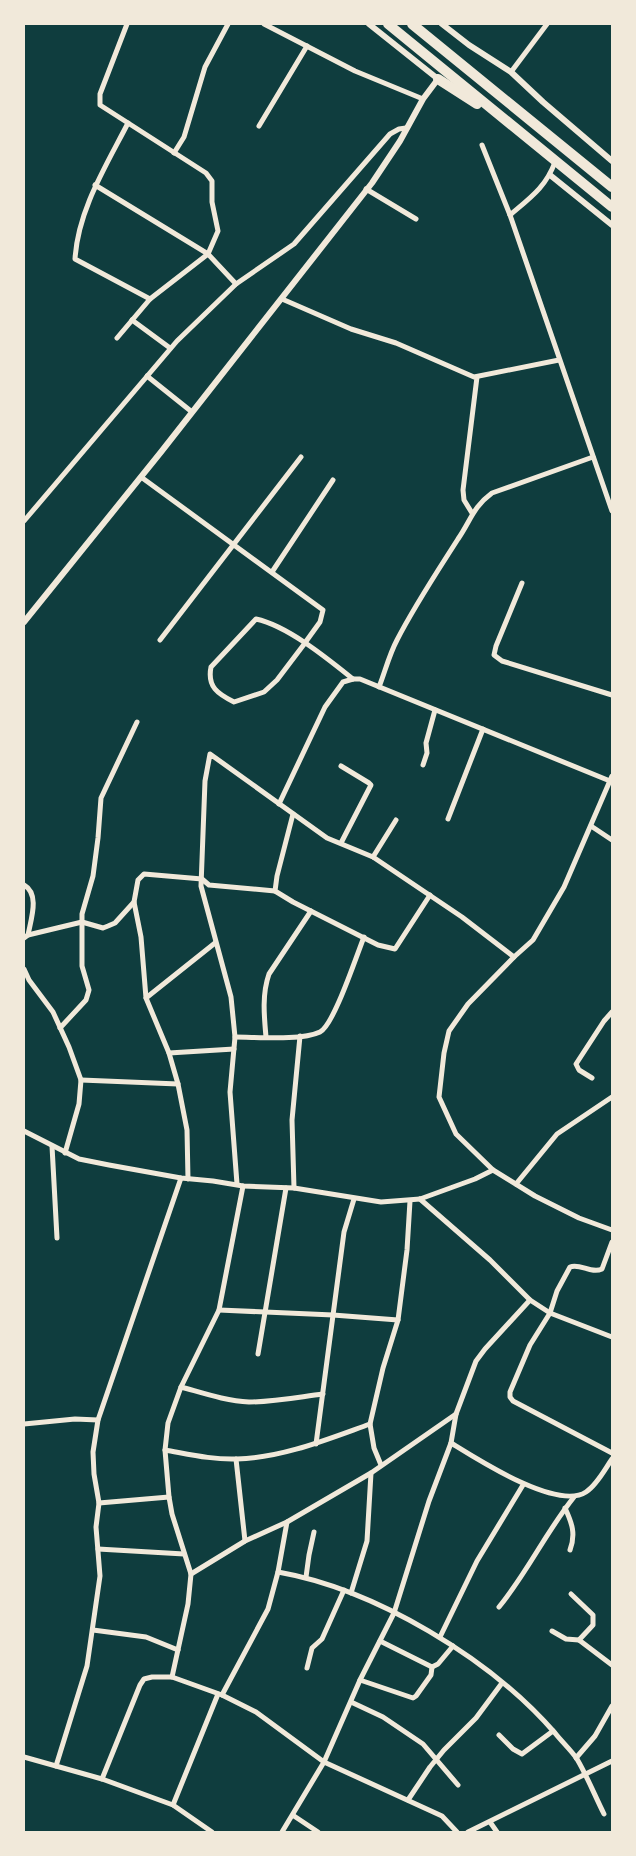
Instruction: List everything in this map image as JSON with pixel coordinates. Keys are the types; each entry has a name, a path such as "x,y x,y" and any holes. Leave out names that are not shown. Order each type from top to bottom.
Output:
{"highway":[{"path":"388,24 612,208"},
{"path":"412,24 612,187"},
{"path":"438,79 513,127"}],"street":[{"path":"117,338 150,299 208,254 218,231 212,202 212,181 206,173 100,105 100,94 127,24"},
{"path":"174,153 184,138 205,68 228,24"},
{"path":"264,24 355,71 423,99"},
{"path":"24,622 282,299 366,189 400,141 423,99 438,79 369,24"},
{"path":"442,24 469,45 511,72 612,161"},
{"path":"511,72 547,24"},
{"path":"259,126 307,46"},
{"path":"128,123 95,185 84,215 75,259 150,299"},
{"path":"24,521 170,348 236,284 294,244 390,134 399,129 406,128"},
{"path":"482,145 510,215 612,512"},
{"path":"510,215 541,188 550,175 556,161"},
{"path":"550,175 612,225"},
{"path":"95,185 208,254 236,284"},
{"path":"366,189 416,219"},
{"path":"282,299 351,329 396,343 462,373 477,377 559,360"},
{"path":"132,320 170,348"},
{"path":"147,376 192,412"},
{"path":"472,513 464,500 463,490 477,377"},
{"path":"160,640 301,457"},
{"path":"379,687 396,642 464,530 472,513 481,501 492,493 593,457"},
{"path":"141,477 323,610 320,622 305,643 277,680 264,692 234,702 217,693 209,676 211,667 256,619 266,621 305,643 353,679"},
{"path":"272,572 333,480"},
{"path":"522,583 494,655 502,661 612,695"},
{"path":"279,804 325,707 343,682 353,679 360,679 611,778 564,887 533,940 468,1004 450,1031 444,1053 439,1097 456,1134 492,1170 535,1196 579,1218 612,1230"},
{"path":"423,765 428,748 426,743 435,710"},
{"path":"60,1028 86,1000 89,990 82,966 82,914 93,876 101,798 137,722"},
{"path":"448,819 483,729"},
{"path":"172,1677 188,1604 191,1574 169,1497 165,1450 168,1423 180,1387 219,1310 240,1185 230,1092 235,1037 231,998 201,886 205,781 210,754 327,838 373,856 462,917 514,957"},
{"path":"341,766 370,783 371,786 341,843"},
{"path":"275,891 276,876 293,814"},
{"path":"373,856 396,820"},
{"path":"591,826 612,840"},
{"path":"188,1179 187,1130 178,1084 169,1053 146,998 141,937 134,902 138,880 144,874 202,879 209,885 275,891 378,945 394,949 430,895"},
{"path":"24,885 30,889 34,896 26,937 82,922 103,928 115,923 134,902"},
{"path":"266,1037 264,1001 269,974 311,911"},
{"path":"235,1037 300,1036 322,1031 328,1024 339,1001 364,937"},
{"path":"146,998 215,943"},
{"path":"24,969 29,980 53,1012 70,1047 81,1080 79,1104 65,1153"},
{"path":"592,1078 579,1070 576,1064 612,1012"},
{"path":"294,1188 292,1120 300,1036"},
{"path":"169,1053 234,1049"},
{"path":"81,1080 178,1084"},
{"path":"516,1184 557,1134 612,1097"},
{"path":"24,1131 79,1159 180,1178 240,1185 294,1188 381,1202 420,1199 475,1179 492,1170"},
{"path":"52,1146 57,1238"},
{"path":"56,1766 87,1666 94,1630 100,1576 96,1527 100,1503 93,1452 98,1420 180,1178"},
{"path":"258,1354 286,1188"},
{"path":"316,1444 344,1232 354,1199"},
{"path":"420,1199 490,1260 530,1300 550,1313 612,1337"},
{"path":"381,1466 374,1448 370,1424 398,1320 407,1250 410,1201"},
{"path":"612,1242 602,1269 594,1271 576,1266 570,1267 557,1291 550,1313 530,1345 510,1392 510,1397 513,1401 612,1453"},
{"path":"282,1832 294,1816 324,1762 360,1680 394,1613 429,1501 450,1443 456,1414 476,1361 530,1300"},
{"path":"219,1310 333,1314 398,1320"},
{"path":"180,1387 247,1402 269,1402 323,1394"},
{"path":"191,1574 245,1541 287,1522 371,1473 456,1414"},
{"path":"24,1424 75,1419 98,1420"},
{"path":"165,1450 218,1458 255,1458 316,1444 370,1424"},
{"path":"450,1443 523,1485 574,1497"},
{"path":"236,1459 245,1541"},
{"path":"499,1607 515,1588 565,1508 574,1497 586,1492 612,1459"},
{"path":"350,1592 367,1541 371,1473"},
{"path":"440,1637 477,1561 523,1485"},
{"path":"100,1503 169,1497"},
{"path":"565,1508 574,1535 570,1550"},
{"path":"173,1805 220,1695 258,1630 268,1609 278,1572 287,1522"},
{"path":"306,1577 314,1532"},
{"path":"98,1549 184,1554"},
{"path":"278,1572 306,1577 350,1592 440,1637 453,1646 502,1683 539,1715 576,1758 604,1814"},
{"path":"307,1668 312,1648 322,1639 344,1590"},
{"path":"571,1594 593,1615 594,1619 593,1625 579,1640"},
{"path":"94,1630 146,1637 178,1650"},
{"path":"552,1630 566,1639 579,1640 612,1665"},
{"path":"380,1641 432,1666 438,1664 453,1646"},
{"path":"360,1680 412,1698 416,1696 431,1675 432,1666"},
{"path":"102,1779 144,1679 172,1677 220,1695 256,1712 324,1762 442,1816 457,1832"},
{"path":"408,1800 430,1767 476,1718 502,1683"},
{"path":"350,1702 383,1717 423,1744 458,1785"},
{"path":"576,1758 595,1736 612,1706"},
{"path":"499,1736 512,1749 522,1754 553,1731"},
{"path":"24,1757 102,1779 173,1805 212,1832"},
{"path":"468,1832 612,1761"},
{"path":"294,1816 318,1832"},
{"path":"490,1822 497,1832"}]}
